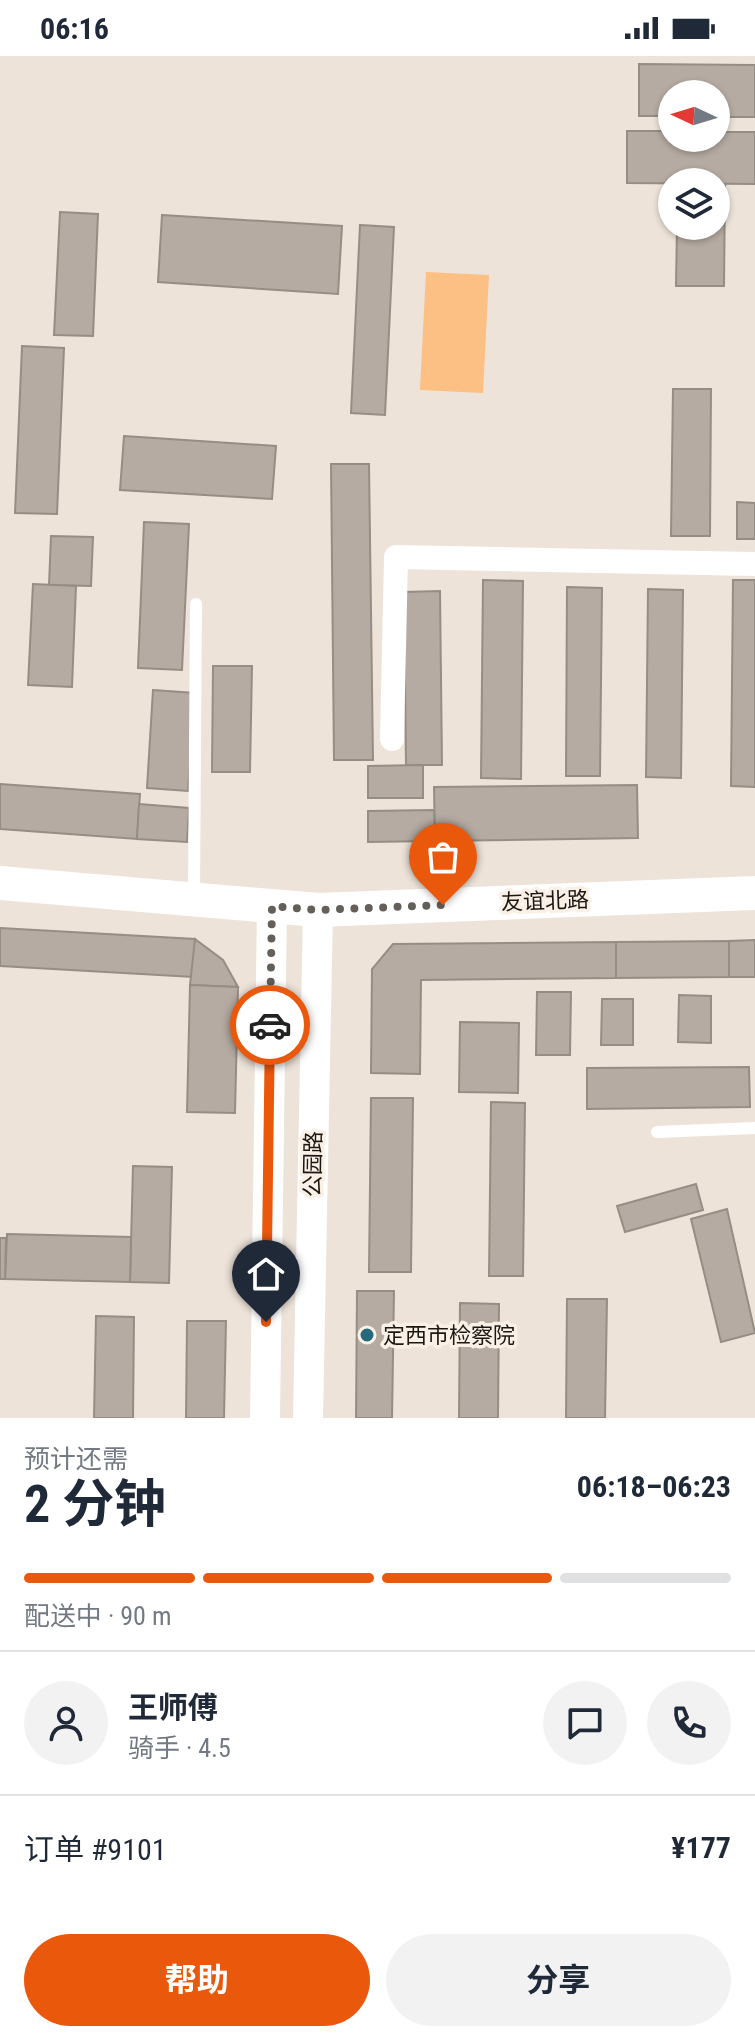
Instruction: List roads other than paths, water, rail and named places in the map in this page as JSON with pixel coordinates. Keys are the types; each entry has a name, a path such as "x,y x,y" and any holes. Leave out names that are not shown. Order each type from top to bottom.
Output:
{"main road":[{"name":"友谊北路","path":"0,883 318,910 755,893"}],"street":[{"path":"392,739 396,557 755,564"},
{"name":"公园路","path":"265,1418 272,906"},
{"name":"公园路","path":"308,1418 318,910"}],"lane":[{"path":"194,900 196,604"},
{"path":"657,1132 755,1128"}],"place":[{"name":"定西市检察院","path":"367,1335"}]}
